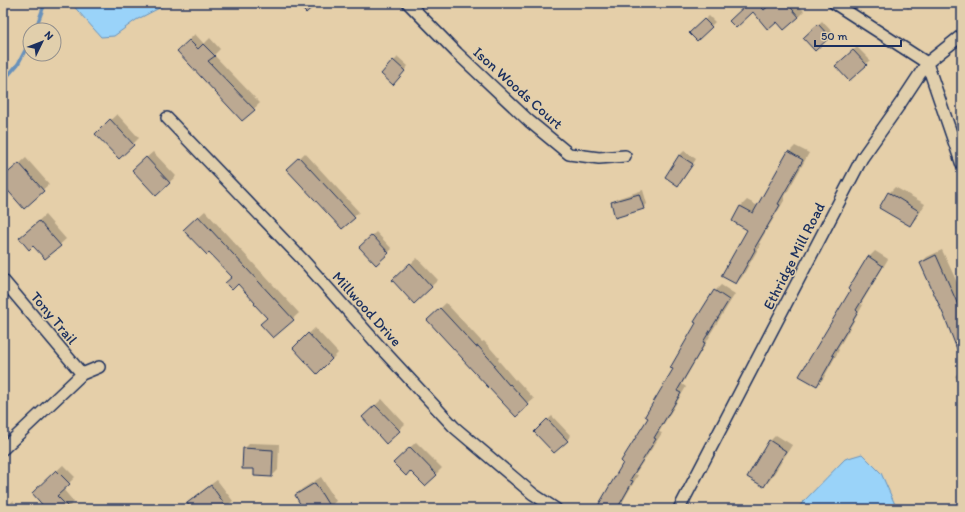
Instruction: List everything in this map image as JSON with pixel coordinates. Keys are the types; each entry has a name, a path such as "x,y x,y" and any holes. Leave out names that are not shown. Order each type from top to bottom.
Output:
{"street":[{"name":"Ison Woods Court","path":"408,3 457,53 529,121 569,154 599,158 625,156"},
{"path":"834,3 927,63 962,165"},
{"name":"Ethridge Mill Road","path":"679,509 862,158 927,63 962,36"},
{"name":"Millwood Drive","path":"167,118 302,259 454,427 533,494 556,509"},
{"name":"Tony Trail","path":"3,280 82,374"},
{"path":"3,449 82,374 99,367"}],"water":[{"path":"71,3 169,3 136,20 114,36 101,37"},
{"path":"862,454 881,473 897,509 798,509 845,459"}],"building":[{"path":"296,3 317,3 306,13"},
{"path":"744,3 763,3 760,6 764,10 772,3 787,3 799,17 784,30 777,22 768,30 753,12 736,28 729,21 746,5"},
{"path":"704,19 712,27 697,41 689,33"},
{"path":"818,24 830,37 815,51 803,38"},
{"path":"189,40 198,49 203,44 215,56 208,61 255,110 242,121 177,51"},
{"path":"853,50 867,65 849,81 835,66"},
{"path":"393,60 405,71 393,85 381,74"},
{"path":"110,119 134,145 119,159 95,134"},
{"path":"788,151 803,160 736,284 721,276 747,230 732,221 740,206 753,213"},
{"path":"679,155 693,164 678,186 665,177"},
{"path":"146,157 170,183 156,196 132,170"},
{"path":"299,157 355,218 342,229 286,169"},
{"path":"19,163 44,191 24,209 3,185 3,177"},
{"path":"888,192 919,211 910,226 879,208"},
{"path":"639,194 644,209 615,218 611,202"},
{"path":"198,216 294,320 273,338 260,324 267,318 254,304 255,303 238,284 232,290 225,283 232,277 209,253 207,255 183,230"},
{"path":"39,221 61,246 45,259 33,246 29,250 19,238"},
{"path":"372,235 389,253 376,265 359,247"},
{"path":"936,255 962,315 962,362 945,318 920,263"},
{"path":"868,256 883,266 856,310 858,312 832,355 834,356 817,386 799,376 850,291 848,289"},
{"path":"410,263 432,287 414,304 392,280"},
{"path":"714,290 729,300 703,342 705,343 677,391 681,393 654,438 656,439 630,480 633,481 617,509 596,509 623,463 621,461 648,418 645,416 673,369 670,368 696,323 694,322"},
{"path":"440,308 476,347 478,346 495,365 493,366 509,385 510,384 529,405 516,417 427,320"},
{"path":"308,333 332,359 317,374 293,348"},
{"path":"375,405 400,431 386,444 362,417"},
{"path":"547,419 568,441 554,453 534,432"},
{"path":"769,440 786,451 764,487 747,477"},
{"path":"410,447 437,475 425,486 410,471 406,476 393,463"},
{"path":"243,448 273,450 272,477 254,476 254,469 242,469"},
{"path":"56,470 70,484 57,496 70,509 46,509 32,493"},
{"path":"315,483 331,509 303,509 295,495"},
{"path":"211,485 228,509 191,509 187,503"}],"waterway":[{"path":"38,22 45,3"},
{"path":"3,81 18,64 22,56"}]}
